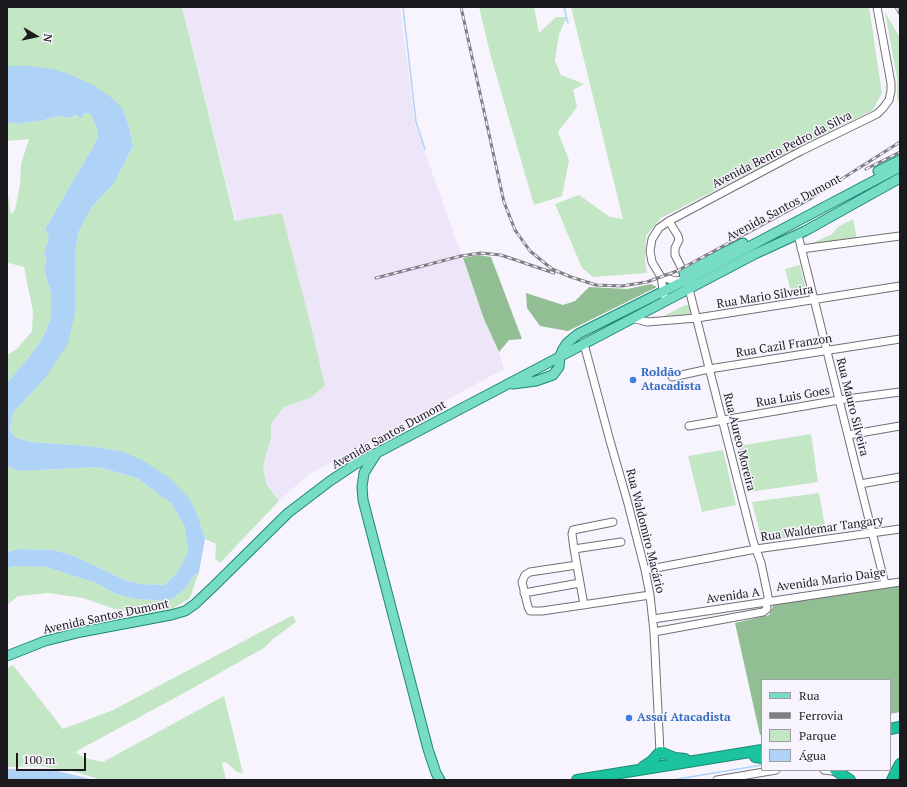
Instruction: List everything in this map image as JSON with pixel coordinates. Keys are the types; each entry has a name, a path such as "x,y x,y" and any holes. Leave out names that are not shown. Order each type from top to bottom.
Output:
{"highway":[{"path":"577,780 761,750"},
{"path":"640,770 652,761 660,752 675,758 698,760"},
{"path":"621,780 760,757"},
{"path":"892,780 900,764"},
{"path":"838,771 850,780"}],"main road":[{"name":"Avenida Santos Dumont","path":"8,655 45,641 80,632 171,616 185,611 210,591 288,513 354,465 508,385 536,381 553,375 559,367 560,356 666,300 686,281 900,160"},
{"name":"Avenida Santos Dumont","path":"686,281 900,167"},
{"name":"Avenida Santos Dumont","path":"686,281 755,254 798,235 900,178"},
{"path":"560,356 567,343 578,334 662,291 686,281"},
{"path":"376,454 364,474 362,487 363,500 428,749 436,773 440,780"}],"street":[{"name":"Avenida Bento Pedro da Silva","path":"666,300 662,291 661,277 652,262 650,251 652,239 659,228 669,221 801,151 877,114 889,100 891,91 889,70 877,7"},
{"name":"Rua Aureo Moreira","path":"669,221 678,236 679,240 675,248 675,255 686,281 697,318 722,420 761,563 767,601"},
{"name":"Rua Mauro Silveira","path":"798,235 885,584"},
{"path":"801,249 900,236"},
{"path":"661,277 676,281 686,281"},
{"name":"Rua Mario Silveira","path":"632,318 647,322 697,318 900,286"},
{"name":"Rua Cazil Franzon","path":"672,377 709,369 900,339"},
{"name":"Rua Waldomiro Macário","path":"584,344 645,570 650,595 654,632 660,752"},
{"name":"Rua Luis Goes","path":"689,426 839,400 900,392"},
{"path":"848,435 900,426"},
{"path":"860,484 900,477"},
{"path":"584,605 574,549 572,534 573,530 613,522"},
{"name":"Rua Waldemar Tangary","path":"645,570 756,549 900,529"},
{"path":"574,549 621,542"},
{"path":"577,565 530,572 525,575 522,582 530,611 542,611 650,595"},
{"name":"Avenida Mario Daige","path":"767,601 900,582"},
{"path":"524,592 580,583"},
{"name":"Avenida A","path":"653,619 767,601 767,609 763,612 654,632"},
{"path":"722,608 724,619"},
{"path":"694,613 696,625"},
{"path":"717,780 770,771"}],"shaded area":[{"path":"182,7 400,7 415,124 484,319 499,352 504,369 308,475 279,501 266,484 263,466 271,437 271,424 284,407 310,398 325,386 282,213 236,221"}],"green space":[{"path":"7,7 182,7 235,221 282,213 325,386 310,398 284,407 271,424 271,437 263,466 266,484 279,501 220,563 215,559 216,544 205,539 197,513 121,451 90,446 32,442 17,438 10,431 13,413 46,377 79,231 92,207 115,182 133,146 123,109 31,66 7,66"},
{"path":"479,7 534,7 539,33 556,17 567,17 559,34 555,61 561,75 584,84 573,90 577,107 558,132 569,160 562,196 534,205 491,57"},
{"path":"571,7 869,7 882,93 873,110 661,218 646,236 645,261 647,273 593,277 582,268 555,204 579,195 610,217 623,219"},
{"path":"885,12 900,38 900,107 897,97 897,78"},
{"path":"84,113 91,114 98,131 97,140 45,229 49,236 44,255 47,261 44,269 51,294 51,317 46,331 37,347 7,383 7,355 17,349 32,331 33,312 24,267 9,263 7,264 7,196 8,195 11,214 15,210 20,184 21,164 29,139 7,141 7,122 17,124 59,116 71,118"},
{"path":"853,219 857,239 808,245 832,234 839,226"},
{"path":"479,255 491,257 522,339 509,340 499,352 484,319 463,258"},
{"path":"800,265 807,294 792,296 785,269"},
{"path":"651,284 657,287 568,331 540,326 527,308 526,293 563,305 575,301 589,287 627,289"},
{"path":"685,305 690,305 691,309 689,317 663,319 664,316"},
{"path":"811,434 818,482 749,492 738,446"},
{"path":"723,450 736,505 702,512 688,456"},
{"path":"7,466 20,471 98,467 137,478 172,504 185,527 188,552 177,573 164,585 141,584 127,581 72,555 53,550 19,549 7,552"},
{"path":"819,493 826,532 762,542 752,502"},
{"path":"16,566 46,567 96,583 116,594 136,599 169,601 184,590 194,576 199,572 190,598 172,609 143,616 112,608 83,598 48,593 18,596 7,605 7,568"},
{"path":"900,586 900,712 891,714 891,679 761,679 760,735 735,623 769,615 774,604"},
{"path":"293,615 296,622 273,639 264,648 75,752 85,758 103,762 224,696 243,773 237,772 226,762 222,763 226,780 100,780 77,772 39,766 7,767 7,668 13,665 63,729 113,710"}],"water":[{"path":"7,66 31,66 52,69 69,74 95,86 113,99 123,109 133,146 115,182 92,207 79,231 75,252 75,313 68,344 46,377 13,413 10,431 17,438 32,442 90,446 121,451 144,461 168,477 188,497 197,513 205,539 199,572 194,576 184,590 169,601 136,599 116,594 96,583 46,567 16,566 7,568 7,552 19,549 53,550 72,555 127,581 141,584 164,585 177,573 188,552 185,527 172,504 137,478 98,467 20,471 7,466 7,383 37,347 46,331 51,317 51,294 44,269 47,261 44,255 49,236 45,229 97,140 98,131 91,114 84,113 81,118 76,115 71,118 59,116 17,124 7,122"},
{"path":"7,769 49,769 95,780 7,780"}],"waterway":[{"path":"403,7 416,122 425,149"},
{"path":"564,7 568,23"},
{"path":"672,780 761,765"}],"railway":[{"path":"461,7 504,202 515,230 530,251 552,269 596,285 622,286 647,282 677,271 810,199 900,142"},
{"path":"896,7 900,14"},
{"path":"866,169 900,152"},
{"path":"376,278 461,256 481,253 501,255 554,273"}],"place":[{"name":"Roldão Atacadista","path":"633,380"},
{"name":"Assaí Atacadista","path":"629,718"}]}
